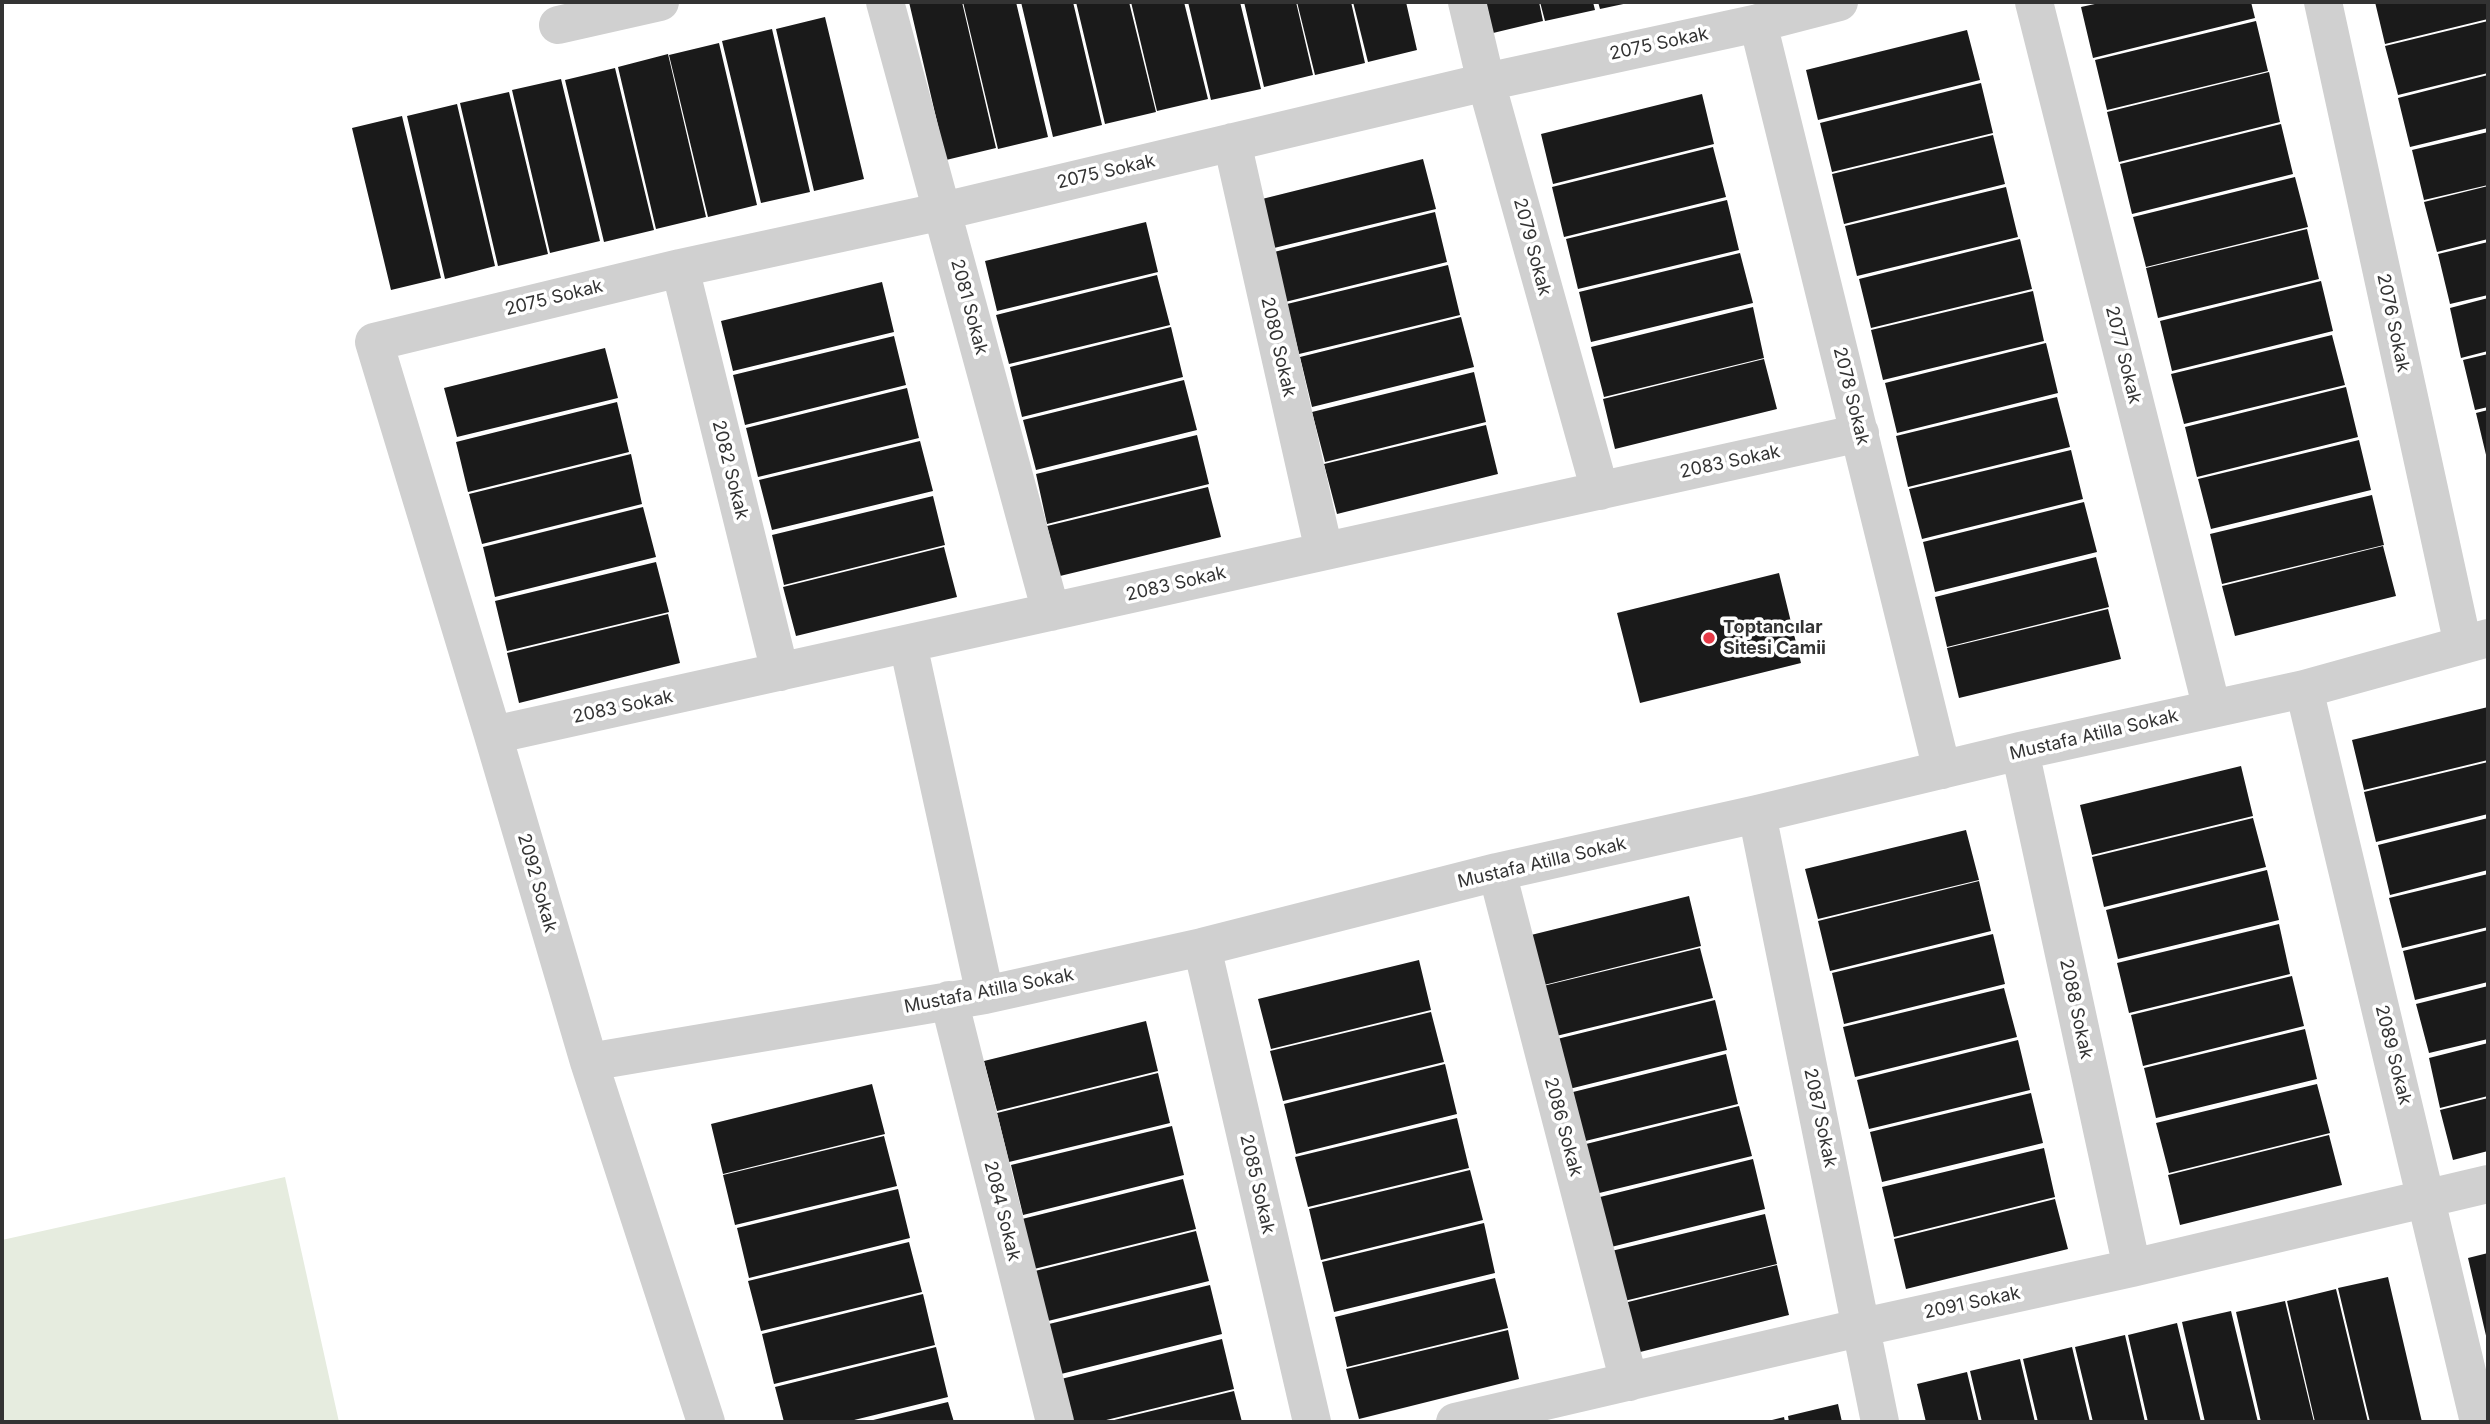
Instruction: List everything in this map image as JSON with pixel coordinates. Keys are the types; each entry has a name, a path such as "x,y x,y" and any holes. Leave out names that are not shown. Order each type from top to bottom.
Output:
{"street":[{"path":"558,25 660,2"},
{"name":"2081 Sokak","path":"885,2 1051,612"},
{"name":"2079 Sokak","path":"1467,2 1486,82 1600,491"},
{"name":"2075 Sokak","path":"373,342 680,268 943,211 1486,82 1758,23 1839,2"},
{"name":"2077 Sokak","path":"2034,2 2213,709"},
{"name":"2076 Sokak","path":"2323,2 2476,641"},
{"name":"2078 Sokak","path":"1758,23 1942,770"},
{"name":"2080 Sokak","path":"1232,142 1324,551"},
{"name":"2082 Sokak","path":"680,268 780,672"},
{"name":"2092 Sokak","path":"373,342 589,1062 706,1422"},
{"name":"2083 Sokak","path":"493,735 1860,433"},
{"name":"Mustafa Atilla Sokak","path":"589,1062 967,997 1202,947 1497,872 2020,751 2304,689 2476,641"},
{"name":"2084 Sokak","path":"908,644 967,997 1055,1422"},
{"name":"2089 Sokak","path":"2304,689 2479,1422"},
{"name":"2088 Sokak","path":"2020,751 2132,1268"},
{"name":"2087 Sokak","path":"1757,814 1863,1327 1880,1422"},
{"name":"2086 Sokak","path":"1497,872 1629,1382"},
{"name":"2085 Sokak","path":"1202,947 1312,1422"},
{"name":"2091 Sokak","path":"1455,1422 2488,1184"}],"shaded area":[{"path":"285,1177 339,1422 2,1422 2,1240"}],"building":[{"path":"909,2 962,2 996,148 946,160"},
{"path":"963,2 1016,2 1048,137 998,149"},
{"path":"1021,2 1073,2 1102,125 1053,137"},
{"path":"1076,2 1129,2 1156,112 1105,124"},
{"path":"1131,2 1184,2 1208,99 1157,111"},
{"path":"1188,2 1240,2 1261,89 1211,100"},
{"path":"1244,2 1296,2 1313,75 1264,87"},
{"path":"1297,2 1351,2 1365,63 1315,75"},
{"path":"1353,2 1406,2 1417,50 1368,62"},
{"path":"1486,2 1539,2 1543,21 1493,33"},
{"path":"1540,2 1593,2 1595,10 1545,21"},
{"path":"1598,2 1627,2 1628,3 1600,9"},
{"path":"2104,2 2251,2 2255,18 2093,58 2081,7"},
{"path":"2375,2 2488,2 2488,19 2385,44"},
{"path":"825,17 864,179 814,191 776,29"},
{"path":"2256,21 2268,71 2107,110 2095,60"},
{"path":"2488,21 2488,73 2398,95 2385,46"},
{"path":"772,29 810,192 761,203 722,41"},
{"path":"1967,30 1980,80 1818,120 1806,70"},
{"path":"719,43 757,205 708,217 669,55"},
{"path":"668,54 706,217 656,229 618,67"},
{"path":"615,68 654,230 604,242 565,80"},
{"path":"2269,72 2280,122 2119,162 2107,112"},
{"path":"2488,75 2488,128 2410,147 2398,98"},
{"path":"561,79 600,241 550,253 512,90"},
{"path":"1981,83 1993,133 1832,172 1820,123"},
{"path":"509,92 548,254 498,266 460,103"},
{"path":"1702,94 1714,144 1553,184 1541,134"},
{"path":"457,104 495,266 445,279 407,116"},
{"path":"402,116 441,278 391,290 352,128"},
{"path":"2281,124 2293,174 2132,214 2120,164"},
{"path":"2488,132 2488,185 2424,200 2412,150"},
{"path":"1993,135 2005,184 1844,224 1832,174"},
{"path":"1713,147 1726,197 1564,237 1552,187"},
{"path":"1423,159 1436,209 1274,248 1262,199"},
{"path":"2295,177 2308,227 2146,267 2133,217"},
{"path":"2488,186 2488,239 2437,252 2424,202"},
{"path":"2006,187 2018,237 1857,276 1845,226"},
{"path":"1727,200 1739,250 1578,289 1566,239"},
{"path":"1435,212 1447,262 1285,302 1274,252"},
{"path":"1146,222 1158,272 997,311 985,261"},
{"path":"2307,229 2319,279 2158,318 2146,268"},
{"path":"2020,239 2032,289 1871,328 1859,279"},
{"path":"2488,242 2488,295 2450,304 2438,254"},
{"path":"1740,253 1753,303 1591,342 1579,292"},
{"path":"1448,265 1460,315 1299,354 1287,304"},
{"path":"1157,275 1170,325 1009,364 996,315"},
{"path":"2321,281 2333,331 2172,371 2160,321"},
{"path":"882,282 894,332 733,371 721,321"},
{"path":"2033,291 2044,341 1883,380 1871,330"},
{"path":"2488,298 2488,351 2461,358 2450,308"},
{"path":"1753,307 1764,358 1604,397 1591,347"},
{"path":"1461,317 1474,367 1312,407 1300,357"},
{"path":"1171,327 1183,377 1022,417 1010,367"},
{"path":"2332,335 2345,385 2184,424 2171,374"},
{"path":"894,336 906,385 745,425 733,375"},
{"path":"2046,343 2058,393 1897,433 1885,383"},
{"path":"605,348 618,398 457,437 444,388"},
{"path":"2488,354 2488,407 2475,410 2463,360"},
{"path":"1764,359 1777,409 1615,449 1603,399"},
{"path":"1474,372 1486,422 1325,462 1312,412"},
{"path":"1184,380 1197,430 1036,470 1023,420"},
{"path":"2346,387 2358,437 2197,477 2185,427"},
{"path":"907,388 919,438 758,477 746,428"},
{"path":"2057,397 2070,447 1908,487 1896,436"},
{"path":"617,402 629,452 468,492 456,442"},
{"path":"2488,410 2488,459 2487,459 2476,413"},
{"path":"1486,425 1498,474 1337,514 1324,464"},
{"path":"1197,435 1209,484 1047,524 1036,474"},
{"path":"2359,440 2371,490 2211,529 2198,479"},
{"path":"920,441 933,491 772,530 759,480"},
{"path":"2071,450 2083,499 1922,539 1909,489"},
{"path":"631,454 642,504 482,544 469,494"},
{"path":"1208,487 1221,537 1060,576 1047,526"},
{"path":"2372,495 2384,545 2222,584 2210,534"},
{"path":"933,496 945,545 784,585 772,535"},
{"path":"2084,502 2097,552 1935,592 1923,542"},
{"path":"643,507 656,557 495,597 483,547"},
{"path":"2383,546 2396,596 2235,636 2222,586"},
{"path":"944,547 957,597 796,636 783,587"},
{"path":"2096,557 2109,607 1947,647 1935,597"},
{"path":"656,562 669,612 507,651 495,601"},
{"name":"Toptancılar Sitesi Camii","path":"1779,573 1801,663 1640,703 1617,613"},
{"path":"2108,609 2121,659 1959,698 1947,648"},
{"path":"668,614 680,663 519,703 507,653"},
{"path":"2488,707 2488,760 2364,790 2352,740"},
{"path":"2488,762 2488,814 2376,842 2364,792"},
{"path":"2241,766 2253,816 2092,855 2080,805"},
{"path":"2253,818 2266,867 2104,907 2092,857"},
{"path":"2488,818 2488,870 2390,895 2378,845"},
{"path":"1966,830 1979,880 1818,919 1805,869"},
{"path":"2267,870 2279,920 2118,959 2106,910"},
{"path":"2488,874 2488,927 2402,948 2389,898"},
{"path":"1979,881 1991,931 1830,971 1818,921"},
{"path":"1689,896 1701,946 1540,986 1527,936"},
{"path":"2279,924 2290,974 2129,1013 2117,963"},
{"path":"2488,930 2488,982 2415,1000 2403,951"},
{"path":"1993,934 2005,984 1844,1024 1832,973"},
{"path":"1700,948 1713,998 1552,1037 1539,987"},
{"path":"1419,960 1431,1010 1271,1049 1258,999"},
{"path":"2292,976 2304,1026 2143,1066 2131,1015"},
{"path":"2488,986 2488,1039 2429,1053 2416,1004"},
{"path":"2004,988 2017,1037 1855,1077 1843,1027"},
{"path":"1715,1000 1727,1050 1565,1090 1553,1040"},
{"path":"1431,1012 1444,1062 1283,1101 1270,1051"},
{"path":"1146,1021 1158,1071 997,1111 984,1061"},
{"path":"2305,1029 2317,1079 2156,1118 2144,1068"},
{"path":"2018,1040 2030,1090 1869,1129 1857,1080"},
{"path":"2488,1043 2488,1096 2440,1108 2429,1058"},
{"path":"1726,1054 1738,1104 1577,1143 1565,1094"},
{"path":"1445,1064 1457,1114 1296,1154 1284,1104"},
{"path":"1158,1073 1170,1123 1009,1162 997,1113"},
{"path":"872,1084 885,1134 723,1174 711,1124"},
{"path":"2317,1084 2330,1133 2169,1173 2156,1123"},
{"path":"2031,1093 2043,1143 1882,1182 1870,1132"},
{"path":"2488,1098 2488,1151 2453,1160 2440,1110"},
{"path":"1739,1106 1752,1156 1591,1195 1578,1146"},
{"path":"1457,1118 1469,1168 1308,1207 1295,1157"},
{"path":"1172,1126 1184,1175 1023,1215 1011,1165"},
{"path":"2329,1135 2342,1185 2180,1225 2168,1175"},
{"path":"884,1136 897,1186 735,1225 723,1175"},
{"path":"2044,1148 2055,1197 1894,1237 1882,1187"},
{"path":"1753,1159 1765,1209 1603,1249 1592,1199"},
{"path":"1470,1170 1483,1220 1321,1260 1309,1209"},
{"path":"1183,1179 1196,1229 1034,1269 1022,1219"},
{"path":"898,1189 910,1238 749,1278 737,1228"},
{"path":"2055,1199 2068,1249 1906,1289 1894,1239"},
{"path":"1765,1214 1777,1264 1616,1303 1603,1253"},
{"path":"1484,1223 1495,1273 1334,1312 1322,1262"},
{"path":"1196,1231 1209,1281 1048,1321 1035,1271"},
{"path":"909,1242 922,1292 761,1331 748,1281"},
{"path":"2488,1253 2488,1340 2487,1340 2468,1258"},
{"path":"1777,1265 1789,1315 1628,1355 1616,1305"},
{"path":"2388,1277 2422,1422 2370,1422 2338,1288"},
{"path":"1495,1278 1508,1328 1347,1367 1335,1317"},
{"path":"1210,1285 1222,1334 1061,1374 1049,1324"},
{"path":"2336,1289 2368,1422 2315,1422 2287,1301"},
{"path":"923,1294 935,1345 774,1384 762,1334"},
{"path":"2285,1301 2314,1422 2261,1422 2236,1312"},
{"path":"2231,1311 2258,1422 2205,1422 2182,1322"},
{"path":"2177,1323 2201,1422 2148,1422 2128,1335"},
{"path":"1508,1330 1519,1379 1359,1419 1346,1369"},
{"path":"2125,1335 2145,1422 2093,1422 2075,1347"},
{"path":"1222,1339 1234,1389 1098,1422 1072,1422 1061,1379"},
{"path":"936,1347 948,1397 846,1422 784,1422 775,1387"},
{"path":"2072,1347 2090,1422 2038,1422 2023,1359"},
{"path":"2020,1359 2035,1422 1982,1422 1970,1371"},
{"path":"1967,1372 1979,1422 1926,1422 1917,1384"},
{"path":"1234,1391 1242,1422 1110,1422 1110,1421"},
{"path":"948,1402 954,1422 869,1422 869,1421"},
{"path":"1838,1404 1842,1422 1789,1422 1788,1416"},
{"path":"1784,1417 1785,1422 1768,1422 1768,1421"}],"place":[{"name":"Toptancılar Sitesi Camii","path":"1709,638"}]}
